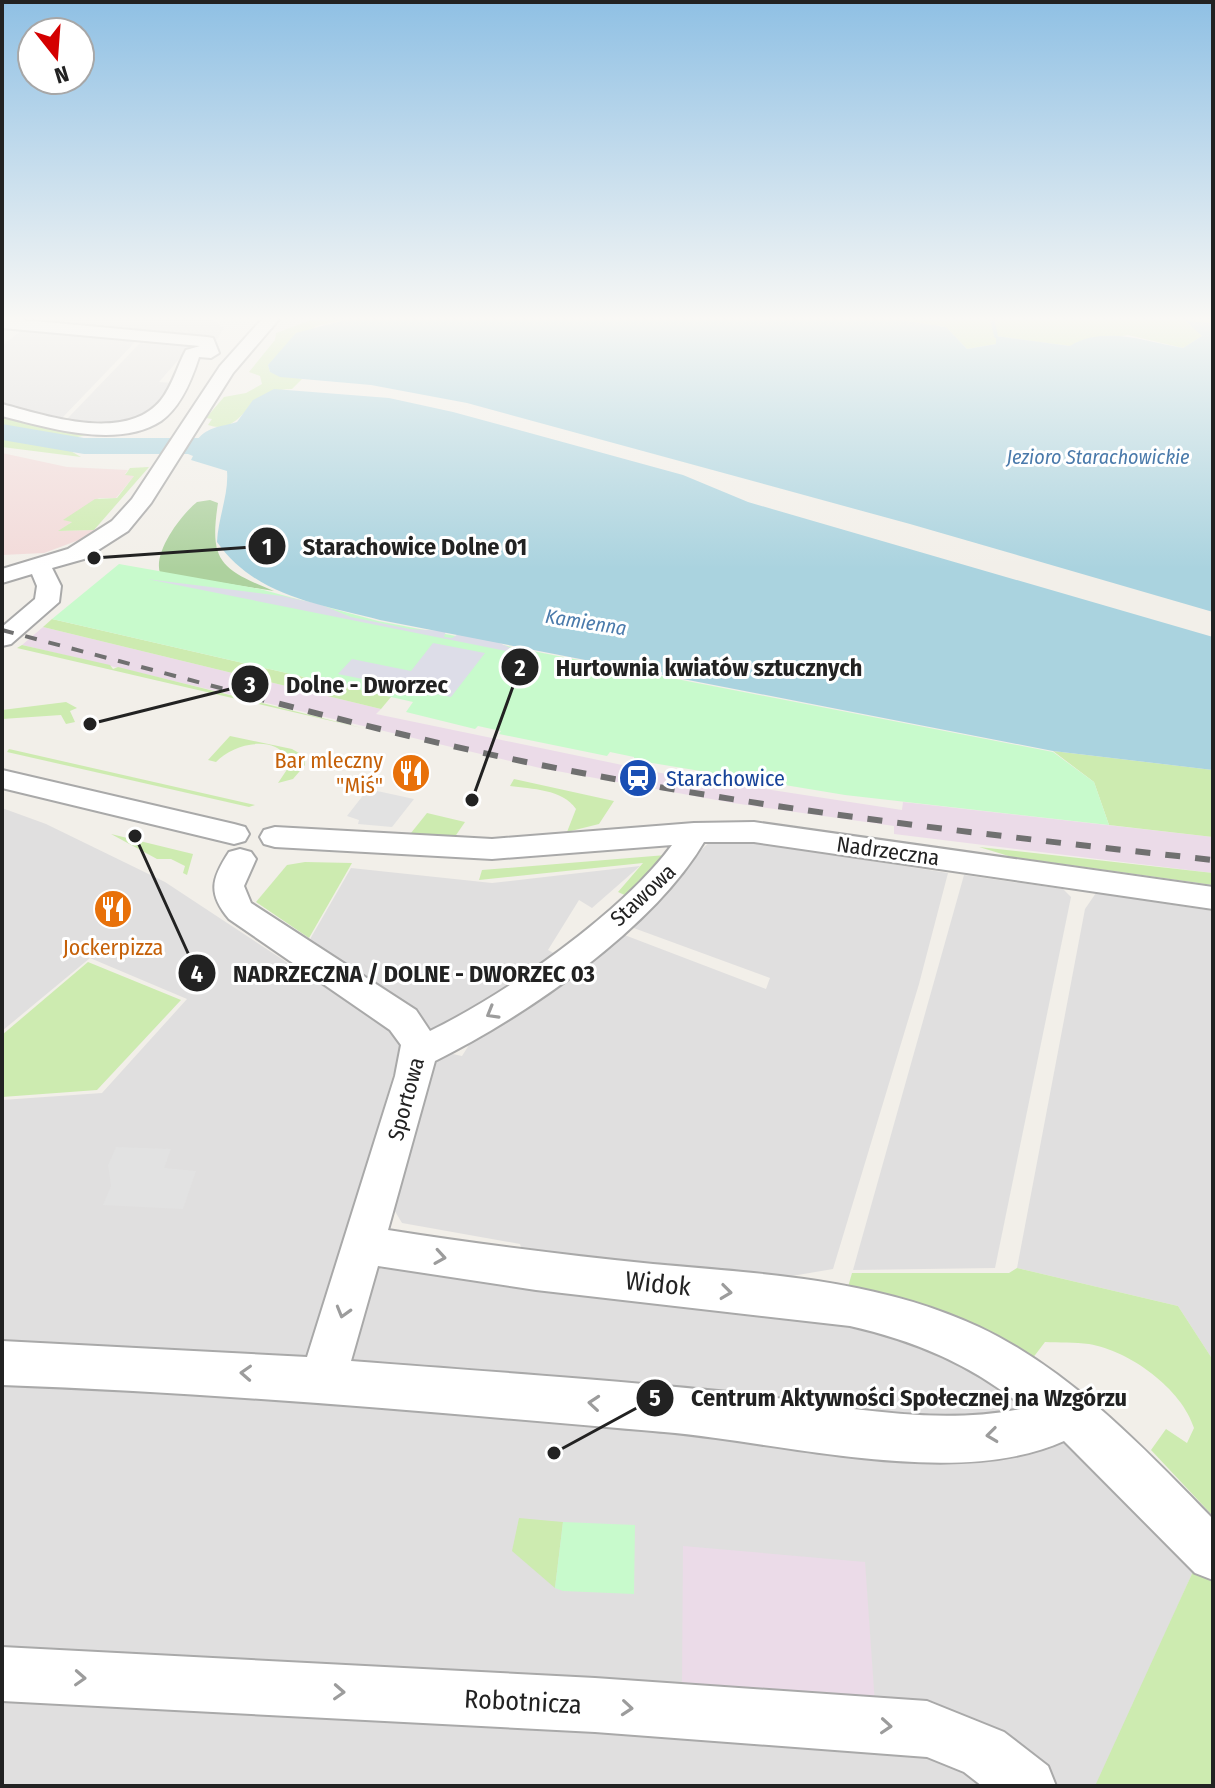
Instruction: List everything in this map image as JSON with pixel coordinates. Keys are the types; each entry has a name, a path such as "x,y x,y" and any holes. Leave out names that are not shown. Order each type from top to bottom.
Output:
{"street":[{"path":"2,410 60,423 120,426 141,423 167,401"},
{"path":"2,576 76,554 110,534 140,503 206,401"},
{"path":"2,569 39,566"},
{"path":"2,639 47,602 49,586 39,566"},
{"name":"Nadrzeczna","path":"2,779 250,846"},
{"name":"Nadrzeczna","path":"2,790 112,822 250,846 479,857 694,833 754,832 1213,898"},
{"name":"Stawowa","path":"420,1052 537,987 611,926 683,857 694,833"},
{"name":"Sportowa","path":"250,846 225,887 226,894 240,911 403,1020 417,1037 420,1052 363,1245"},
{"path":"323,1379 363,1245"},
{"name":"Widok","path":"363,1245 503,1266 826,1304 897,1317 966,1342 1004,1365 1148,1485 1213,1555"},
{"path":"2,1363 181,1368 323,1379 699,1412 923,1437 967,1438 1020,1431 1056,1422 1065,1414"},
{"name":"Robotnicza","path":"2,1674 595,1705 927,1729 984,1752 1028,1786"}],"shaded area":[{"path":"2,401 78,401 62,418 39,418 2,408"},
{"path":"84,401 161,401 148,418 124,423 66,420"},
{"path":"2,453 67,467 128,470 125,474 135,475 116,498 99,498 64,520 73,521 59,531 94,530 79,540 44,553 2,555"},
{"path":"147,579 282,596 319,604 351,617 410,629 446,631 444,637 452,638 460,633 495,641 526,655"},
{"path":"43,627 381,709 376,714 661,773 902,810 903,802 1213,837 1213,873 894,834 894,826 733,803 540,768 22,645"},
{"path":"433,643 485,653 451,697 338,674 352,659 411,671"},
{"path":"368,789 414,799 392,827 358,824 359,820 347,816"},
{"path":"2,808 46,824 165,882 294,967 351,868 492,883 640,866 592,908 579,900 548,950 559,956 520,988 402,1045 337,1264 717,1304 854,1325 944,1347 1079,1447 1196,1565 1162,1641 1105,1786 2,1786 2,1100 102,1093 187,999 90,958 2,1031"},
{"path":"731,839 948,873 919,984 833,1269 780,1278 524,1256 520,1244 402,1223 393,1208 436,1060 448,1053 462,1056 469,1045 551,988 614,931 766,989 770,978 620,923 711,841"},
{"path":"964,875 1063,889 1071,897 995,1268 853,1270"},
{"path":"1096,893 1213,911 1213,1360 1178,1306 1017,1268 1085,909"},
{"path":"116,1147 171,1149 164,1168 196,1171 183,1209 103,1205 111,1186 108,1165"},
{"path":"683,1546 865,1562 875,1705 682,1689"}],"green space":[{"path":"220,401 257,401 238,419 220,427 208,425 212,419 206,418"},
{"path":"2,415 109,430 55,442 81,457 2,447"},
{"path":"149,467 94,530 58,531 72,522 63,520 95,499 117,498 134,476 125,475 130,468"},
{"path":"210,500 218,503 215,538 222,560 241,576 274,591 160,573 164,545 176,525 197,502"},
{"path":"119,564 260,589 378,621 1053,752 1094,782 1109,825 845,795 634,760 634,757 610,752 607,756 406,712 413,702 52,619"},
{"path":"52,619 391,697 381,709 43,627"},
{"path":"22,645 110,665 113,669 118,667 362,728 17,648"},
{"path":"66,702 77,708 70,711 75,722 66,724 61,715 2,719 2,710"},
{"path":"230,736 292,749 304,756 305,765 293,779 278,783 288,768 288,758 272,746 242,746 216,762 208,760"},
{"path":"9,749 255,805 249,807 7,752"},
{"path":"1053,751 1213,770 1213,837 1109,825 1094,782"},
{"path":"514,779 614,801 599,824 567,832 576,809 570,802 546,791 510,786"},
{"path":"427,813 465,822 454,838 411,833"},
{"path":"111,834 193,854 187,875 183,873 185,866 171,859 157,859"},
{"path":"979,847 1213,873 1213,885 1012,857"},
{"path":"666,855 631,898 618,892 643,863 479,880 482,870"},
{"path":"305,862 352,863 309,938 256,902 287,865"},
{"path":"88,962 181,1000 97,1090 2,1097 2,1035"},
{"path":"1017,1268 1178,1306 1213,1360 1213,1516 1151,1450 1166,1429 1187,1443 1194,1428 1178,1399 1137,1363 1089,1344 1045,1342 1026,1367 846,1294 852,1273 1009,1273"},
{"path":"519,1518 563,1522 555,1588 512,1551"},
{"path":"563,1522 635,1525 634,1594 555,1588"},
{"path":"1196,1565 1213,1583 1213,1786 1095,1786"}],"water":[{"path":"252,401 405,401 453,412 683,475 748,502 1213,637 1213,770 1053,751 380,620 290,596 250,575 217,542 227,471 191,460 193,456 188,454 199,444 196,442 204,433 237,422"},
{"name":"Jezioro Starachowickie","path":"459,401 1213,401 1213,612 910,524"}],"waterway":[{"name":"Kamienna","path":"2,432 84,446 219,446 247,474"}],"railway":[{"path":"2,630 258,698"},
{"path":"250,696 464,749 670,789 903,824 1213,860"}],"place":[{"name":"Starachowice Dolne 01","path":"94,558"},
{"name":"Dolne - Dworzec","path":"90,724"},
{"name":"Bar mleczny \"Miś\"","path":"411,773"},
{"name":"Starachowice","path":"638,778"},
{"name":"Hurtownia kwiatów sztucznych","path":"472,800"},
{"name":"NADRZECZNA / DOLNE - DWORZEC 03","path":"135,836"},
{"name":"Jockerpizza","path":"113,909"},
{"name":"Centrum Aktywności Społecznej na Wzgórzu","path":"554,1453"}]}
